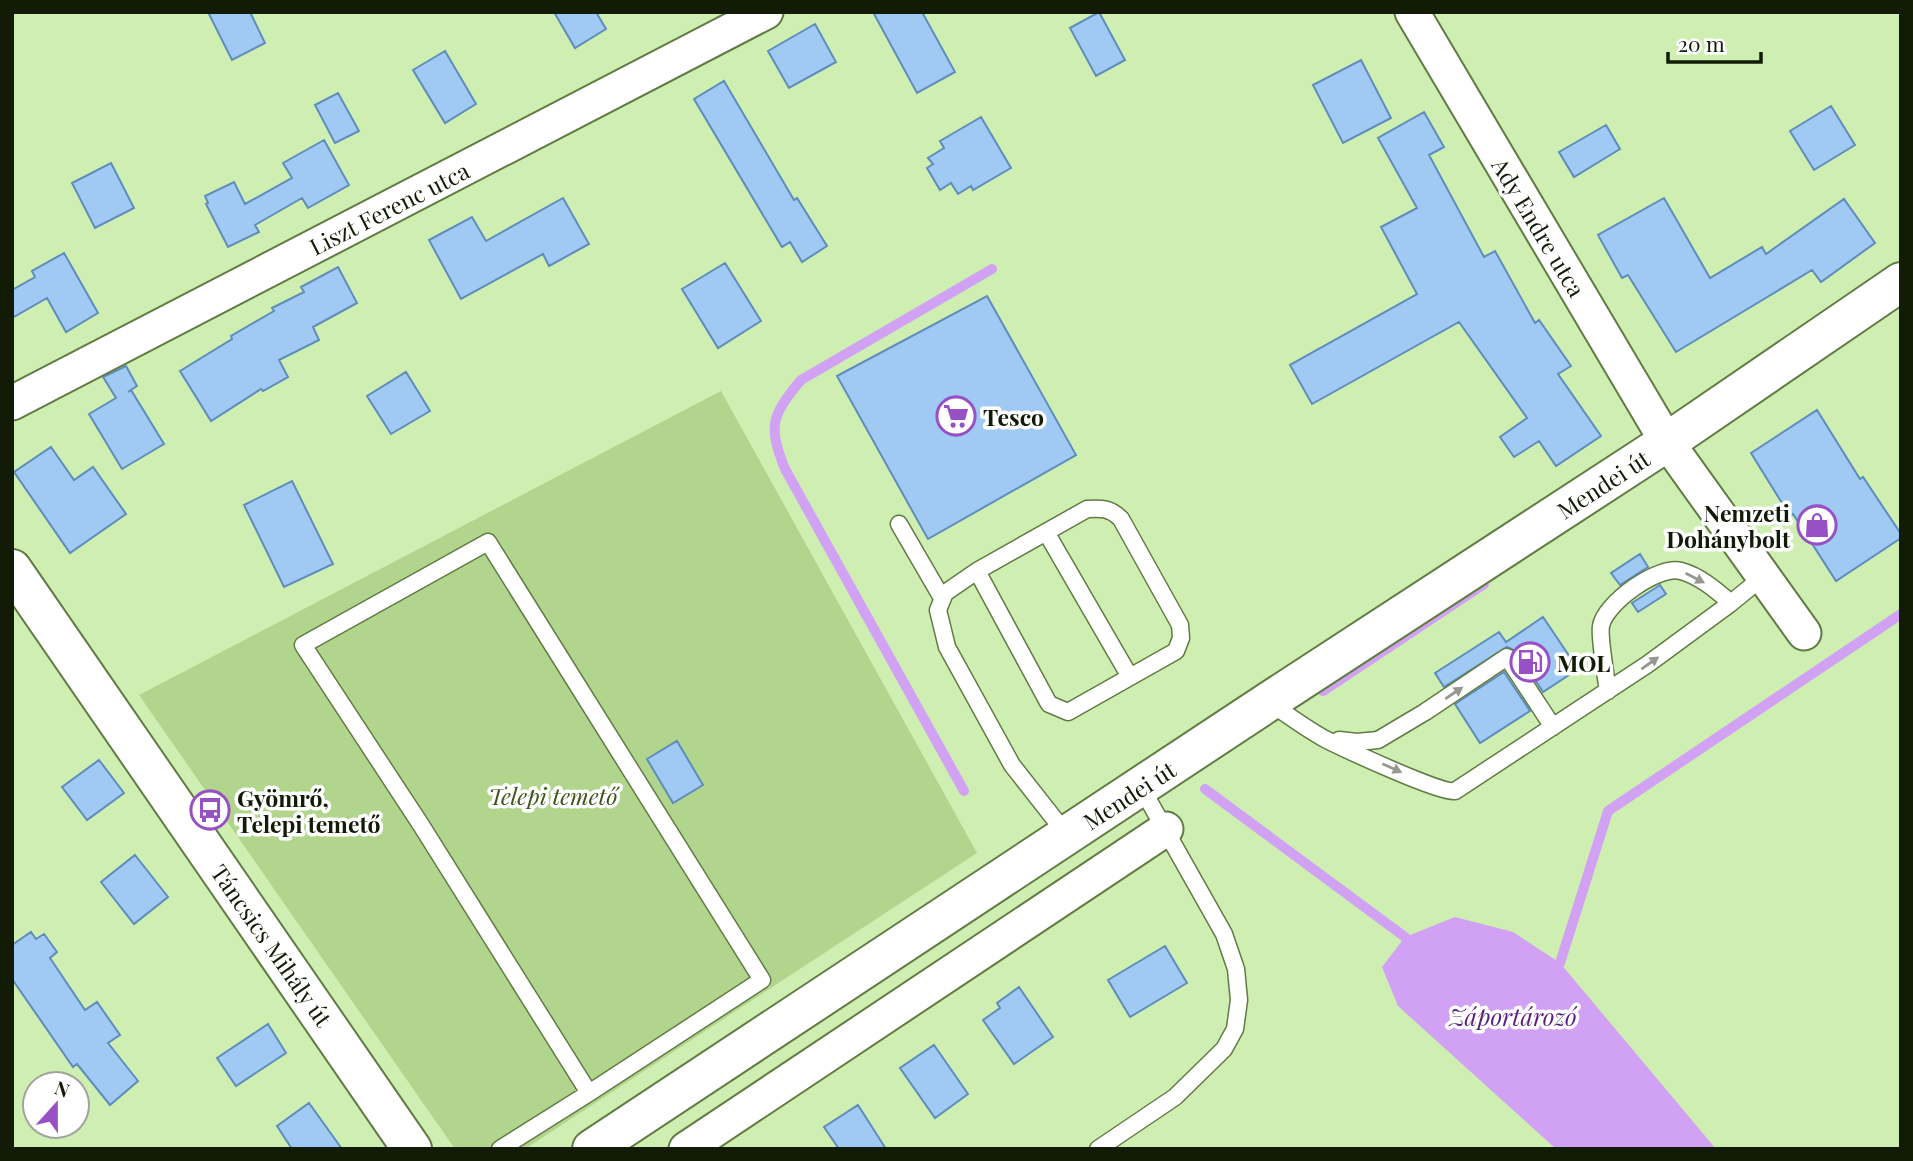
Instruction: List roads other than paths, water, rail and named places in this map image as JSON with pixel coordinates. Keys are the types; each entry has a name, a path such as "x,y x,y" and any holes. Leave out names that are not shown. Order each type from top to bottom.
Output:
{"main road":[{"name":"Mendei út","path":"592,1149 1667,442 1901,282"},
{"name":"Táncsics Mihály út","path":"12,569 412,1149"}],"street":[{"name":"Liszt Ferenc utca","path":"12,403 766,12"},
{"name":"Ady Endre utca","path":"1412,12 1667,442"},
{"name":"Mendei út","path":"1667,442 1804,634"},
{"path":"686,1149 1166,829"}],"lane":[{"path":"977,571 1049,704 1068,712 1176,651 1181,638 1180,625 1121,519 1113,511 1101,508 1087,509 977,571 945,593 942,598 938,610 947,647 1012,765 1067,835"},
{"path":"898,524 942,598"},
{"path":"1046,532 1130,677"},
{"path":"500,1149 589,1093 762,980 488,542 303,645 421,825 589,1093"},
{"path":"1608,691 1601,626 1612,605 1635,588 1654,575 1680,570 1714,588 1731,603"},
{"path":"1268,702 1326,739 1449,792 1460,788 1608,691 1731,603 1764,576"},
{"path":"1326,739 1357,742 1378,740 1507,657 1553,727"},
{"path":"1098,1149 1175,1097 1224,1049 1235,1029 1239,1000 1237,979 1224,933 1141,787"}],"water":[{"name":"Záportározó","path":"1455,917 1513,932 1560,963 1716,1149 1556,1149 1398,1006 1382,967 1405,937"}],"waterway":[{"path":"964,791 785,469 776,442 775,422 783,403 801,380 992,269"},
{"path":"1323,691 1484,584"},
{"path":"1560,963 1608,811 1901,614"},
{"path":"1205,789 1405,937"}],"place":[{"name":"Tesco","path":"956,416"},
{"name":"Nemzeti Dohánybolt","path":"1817,525"},
{"name":"MOL","path":"1530,662"},
{"name":"Gyömrő, Telepi temető","path":"210,810"}],"park label":[{"name":"Telepi temető","path":"553,795"}]}
